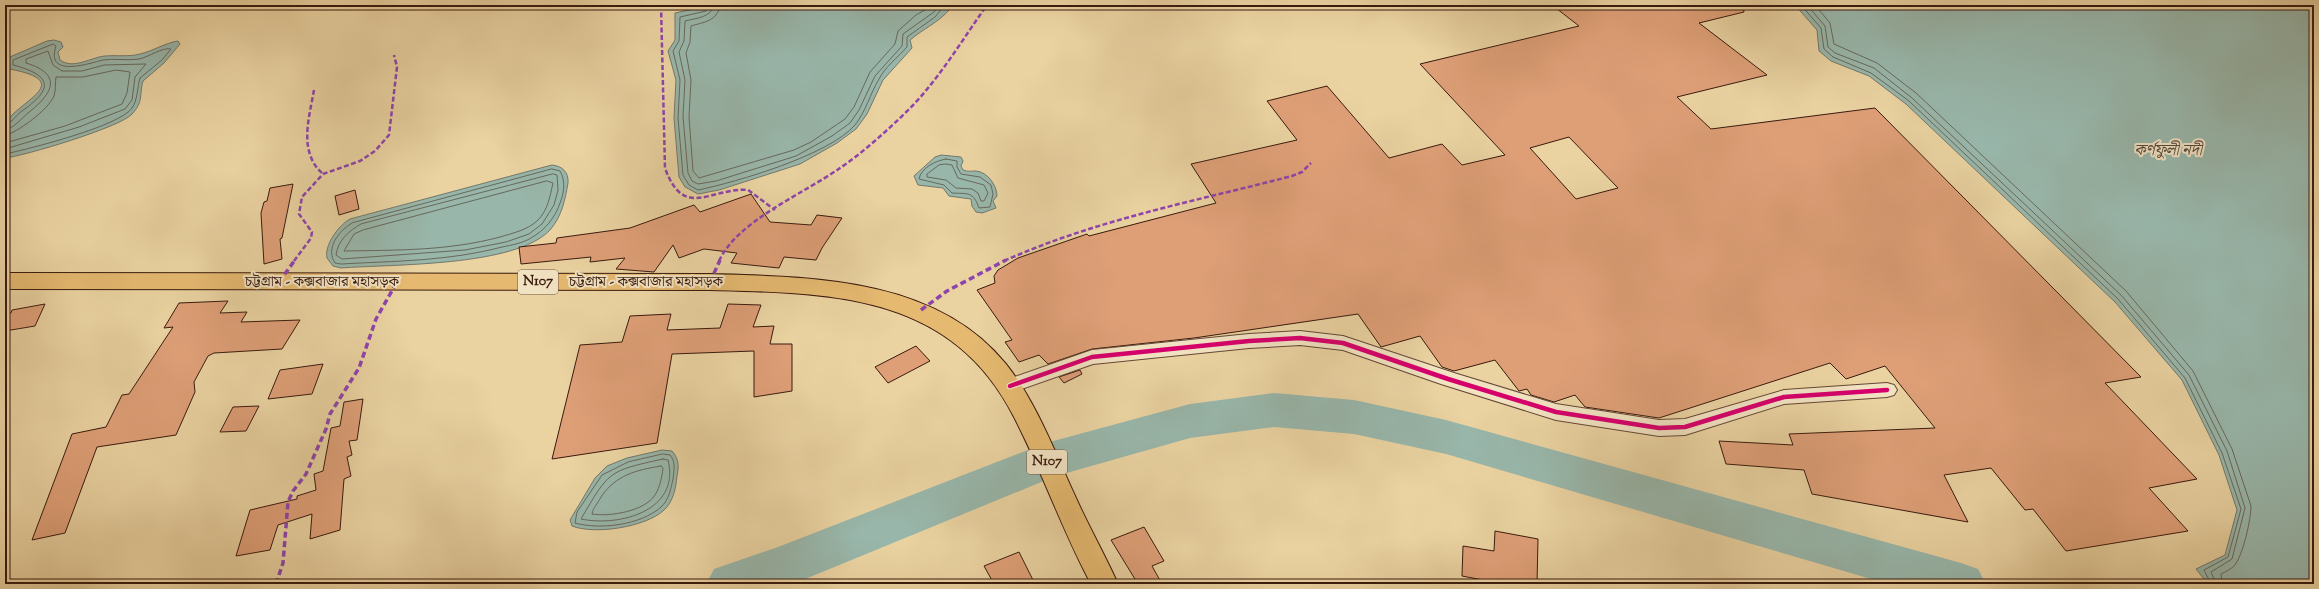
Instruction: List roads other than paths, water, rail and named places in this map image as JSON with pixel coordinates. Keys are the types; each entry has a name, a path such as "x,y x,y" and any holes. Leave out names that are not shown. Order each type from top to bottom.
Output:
{"highway":[{"name":"চট্টগ্রাম - কক্সবাজার মহাসড়ক","path":"5,281 710,282 816,287 894,300 943,322 984,353 1010,386 1024,411 1070,514 1105,584"}],"street":[{"path":"1010,386 1092,357 1250,341 1300,338 1344,343 1448,379 1556,412 1659,428 1684,427 1700,423 1784,396 1887,390"}],"water":[{"path":"712,5 949,5 950,9 941,18 910,40 912,48 883,80 867,114 856,129 837,143 800,164 719,190 698,194 685,187 679,177 674,118 676,80 668,51 675,40 675,13"},
{"name":"কর্ণফুলী নদী","path":"1795,5 2314,5 2314,584 2208,584 2196,569 2225,555 2237,510 2219,455 2182,380 2115,302 1906,104 1869,76 1831,61 1819,51 1817,30"},
{"path":"54,40 61,42 63,47 58,52 60,60 71,64 105,56 136,55 145,53 168,43 178,41 180,44 164,63 143,81 140,102 132,114 124,120 72,140 5,158 5,123 38,92 41,85 39,80 29,74 10,69 7,65 10,57 47,41"},
{"path":"941,155 961,157 963,161 961,166 963,170 980,172 988,177 994,184 997,192 997,196 993,201 996,208 982,213 976,212 972,206 971,199 949,196 943,188 918,185 914,176 935,157"},
{"path":"552,165 562,168 568,179 564,202 554,225 550,230 533,242 510,251 482,257 420,264 341,268 333,266 327,258 328,247 333,236 341,226 350,219"},
{"path":"662,450 672,451 676,457 678,466 674,494 670,503 664,510 645,521 620,528 594,530 572,526 570,520 595,478 607,466 627,458"}],"waterway":[{"path":"731,584 788,565 1046,461 1190,421 1274,410 1354,417 1446,437 1961,584"}]}
